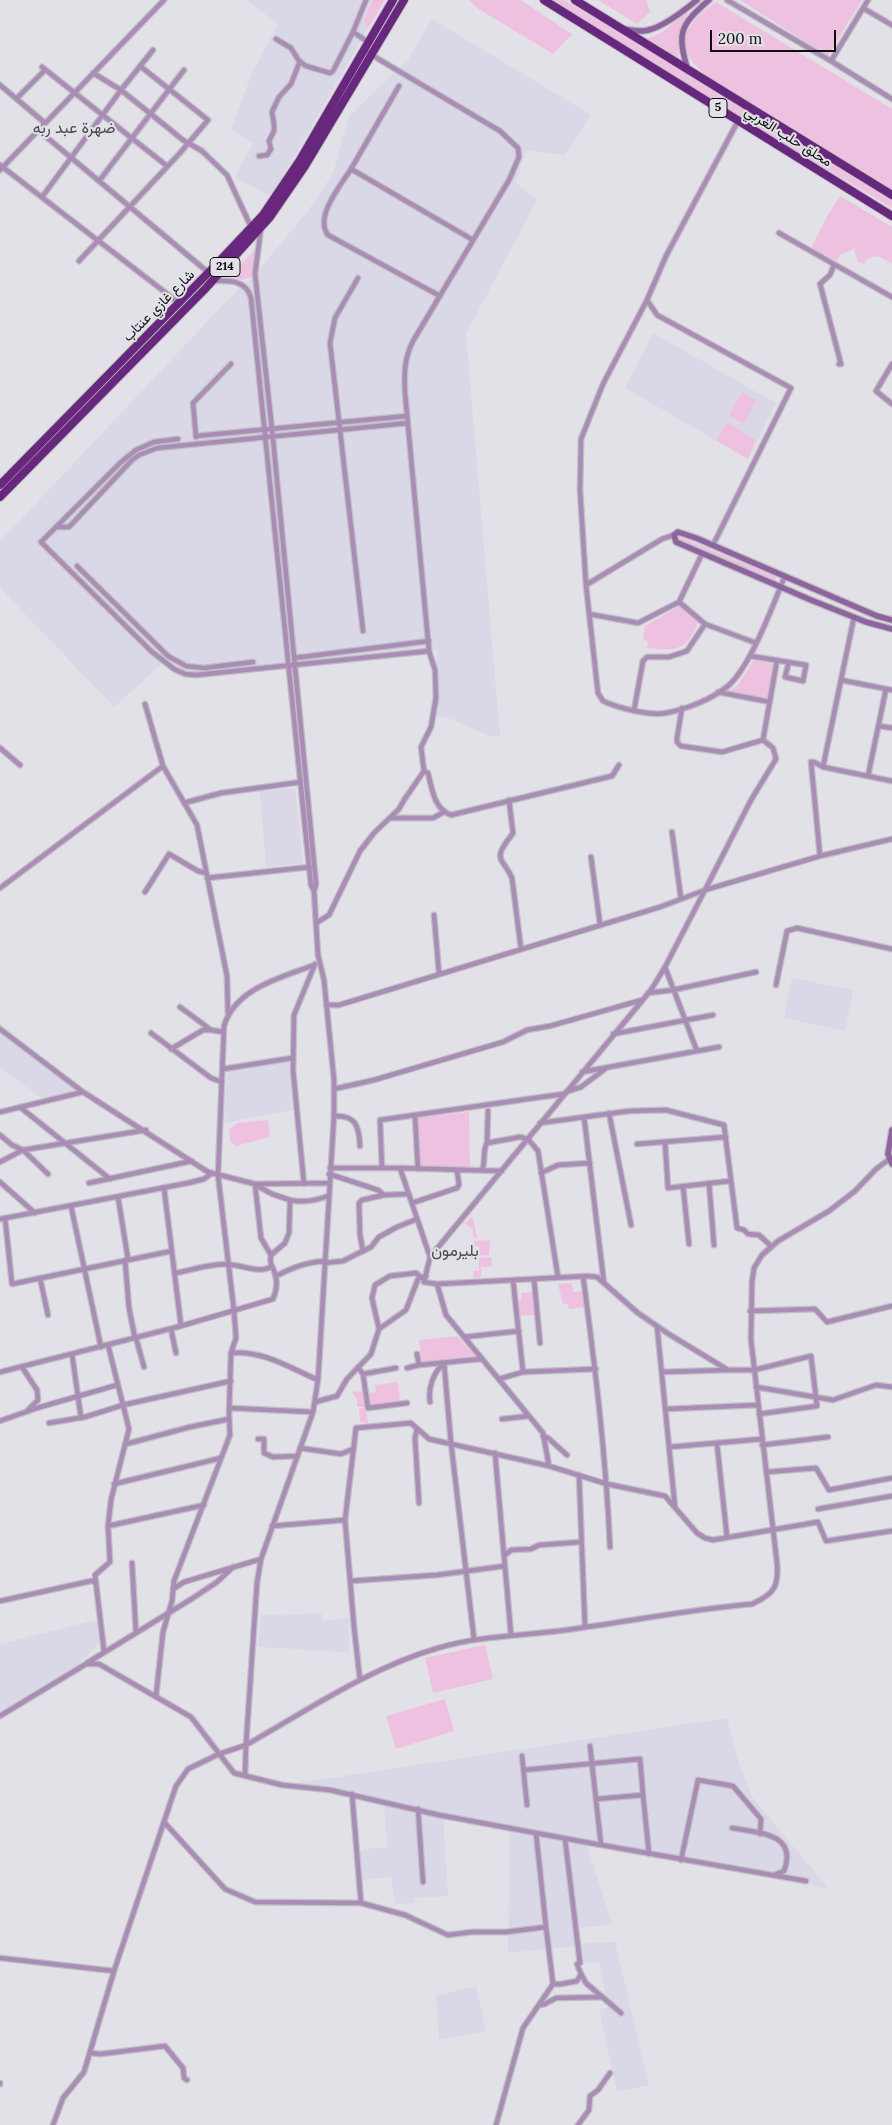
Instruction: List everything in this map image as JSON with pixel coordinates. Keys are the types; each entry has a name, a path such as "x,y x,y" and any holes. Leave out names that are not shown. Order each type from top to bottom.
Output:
{"highway":[{"name":"شارع غازي عنتاب","path":"0,485 102,388 262,214 300,160 368,48 393,0"},
{"name":"214","path":"0,497 102,388 213,281 262,226 305,166 368,48 404,0"},
{"name":"محلق حلب الغربي","path":"544,0 892,216"},
{"name":"محلق حلب الغربي","path":"575,0 892,195"}],"street":[{"path":"164,0 1,167 180,303"},
{"path":"276,39 291,48 306,66 330,73 333,71 353,32 366,0"},
{"path":"623,29 644,31 664,22 697,0"},
{"path":"688,70 681,46 683,31 694,13 709,0"},
{"path":"727,0 832,61 892,99"},
{"path":"832,61 868,0"},
{"path":"688,7 694,13"},
{"path":"863,8 892,25"},
{"path":"316,924 329,915 360,851 374,833 400,810 404,800 424,771 421,747 431,727 436,698 434,670 429,650 407,416 404,378 407,354 509,180 519,157 518,148 500,131 368,48 353,32"},
{"path":"42,197 102,115 153,50"},
{"path":"259,156 267,155 271,149 269,141 274,131 272,112 279,98 291,84 300,61"},
{"path":"79,261 208,120 140,66"},
{"path":"17,98 43,69 167,166"},
{"path":"99,181 184,70"},
{"path":"93,73 121,90 149,114 202,151 227,175 251,227"},
{"path":"0,85 45,123"},
{"path":"399,86 323,218 324,230 333,238 440,296"},
{"path":"738,121 666,256 647,300 603,384 581,439 580,490 586,585 600,698 609,703 634,710 665,713 702,702 730,685 750,656 785,576"},
{"path":"38,130 209,273"},
{"path":"351,169 473,240"},
{"path":"245,1776 257,1583 261,1559 313,1412 318,1380 334,1116 334,1089 324,980 316,924 314,890 316,884 304,791 300,782 288,659 282,534 256,281 262,226"},
{"path":"779,233 891,295"},
{"path":"834,265 830,274 820,284 841,364 839,364"},
{"path":"358,278 337,314 331,332 330,343 363,631"},
{"path":"213,281 229,280 245,286 252,298 277,534 295,666 311,885 314,890"},
{"path":"245,286 256,281"},
{"path":"647,300 657,315 791,388 713,545"},
{"path":"255,329 261,328"},
{"path":"197,444 193,403 231,364"},
{"path":"892,364 876,391 892,404"},
{"path":"260,374 266,374"},
{"path":"196,436 407,416"},
{"path":"56,527 69,527 139,455 157,448 408,423"},
{"path":"178,439 154,442 136,450 41,542 151,651 174,669 196,676 429,650"},
{"path":"586,585 662,539 682,532 877,616 892,620"},
{"path":"277,534 282,534"},
{"path":"674,535 676,542 702,554 854,617 892,629"},
{"path":"590,614 638,623 678,602 702,554"},
{"path":"77,566 168,656 186,666 204,668 253,662"},
{"path":"678,602 705,624 756,643"},
{"path":"823,766 854,617"},
{"path":"634,710 644,658 649,656 669,657 687,651 705,624"},
{"path":"288,659 429,641"},
{"path":"362,649 363,658"},
{"path":"750,656 777,660 789,662 806,665 803,681 786,677 789,662"},
{"path":"763,740 777,660"},
{"path":"217,666 218,673"},
{"path":"841,680 889,690 868,776"},
{"path":"718,692 770,702"},
{"path":"145,704 163,766 198,825 206,876 227,976 228,1014 223,1032 218,1175 236,1338 232,1353 230,1381 230,1435 174,1581 172,1601 163,1632 156,1696"},
{"path":"682,708 677,738 677,742 681,746 722,752 763,740"},
{"path":"879,726 892,728"},
{"path":"728,1370 631,1308 597,1277 558,1277 437,1284 424,1282 424,1277 430,1257 648,993 665,967 751,800 776,760 773,748 763,740"},
{"path":"0,748 20,765"},
{"path":"820,856 811,762 892,781"},
{"path":"424,771 428,773 436,800 444,812 452,815 612,776 619,765"},
{"path":"0,888 163,766"},
{"path":"184,802 221,793 300,782"},
{"path":"509,800 513,833 500,855 501,861 509,870 512,878 521,949"},
{"path":"390,818 433,818 444,812"},
{"path":"672,832 681,899"},
{"path":"326,1006 339,1005 705,890 820,856 892,839"},
{"path":"145,892 170,854 206,876 310,867"},
{"path":"592,857 600,924"},
{"path":"434,915 438,973"},
{"path":"776,985 787,931 791,928 892,948"},
{"path":"228,1014 241,1000 267,983 314,965 320,960"},
{"path":"304,1184 292,1058 294,1015 314,965"},
{"path":"665,967 697,1051"},
{"path":"648,993 673,990 756,972"},
{"path":"334,1089 374,1080 503,1042 527,1030 642,1000"},
{"path":"180,1007 211,1030"},
{"path":"613,1034 713,1015"},
{"path":"0,1029 83,1092 212,1173 255,1184 329,1183"},
{"path":"171,1049 202,1030 223,1032"},
{"path":"151,1033 210,1078 222,1082"},
{"path":"582,1072 719,1047"},
{"path":"223,1069 292,1058"},
{"path":"382,1168 380,1120 565,1093 581,1087 607,1067"},
{"path":"0,1112 83,1092"},
{"path":"20,1107 110,1179"},
{"path":"540,1123 609,1113 666,1110 724,1125 737,1228 744,1230 748,1234 759,1235 772,1246"},
{"path":"482,1170 485,1162 484,1147 487,1143 488,1111"},
{"path":"609,1113 631,1226"},
{"path":"334,1116 351,1118 358,1127 360,1146"},
{"path":"415,1116 418,1169"},
{"path":"584,1117 604,1284"},
{"path":"0,1162 23,1150 146,1130"},
{"path":"53,2125 63,2098 84,2072 114,1971 176,1786 188,1769 219,1754 246,1745 360,1680 401,1661 437,1648 474,1639 585,1627 752,1604 765,1598 774,1590 778,1580 754,1370 750,1311 754,1268 762,1255 772,1246 829,1211 855,1191 876,1169 891,1160 888,1150 892,1130"},
{"path":"0,1135 12,1145 23,1150 48,1174"},
{"path":"487,1143 520,1138 528,1139 538,1151 558,1277"},
{"path":"637,1144 726,1138"},
{"path":"665,1142 668,1188 730,1181"},
{"path":"89,1183 192,1161"},
{"path":"541,1173 558,1165 590,1163"},
{"path":"330,1168 502,1170"},
{"path":"400,1168 430,1257"},
{"path":"412,1203 457,1188 459,1185 457,1170"},
{"path":"172,1251 12,1284 2,1218 164,1188 204,1179 212,1173"},
{"path":"330,1174 378,1190 384,1195"},
{"path":"0,1182 36,1213"},
{"path":"708,1183 714,1245"},
{"path":"255,1184 272,1194 302,1202 315,1201 328,1196"},
{"path":"255,1184 261,1238 271,1255"},
{"path":"683,1186 689,1244"},
{"path":"164,1188 181,1326"},
{"path":"363,1251 360,1235 359,1203 384,1195 409,1194"},
{"path":"118,1197 126,1260 129,1308 144,1367"},
{"path":"0,1372 171,1329 273,1300 276,1290 276,1276 269,1263 271,1255 285,1243 288,1233 290,1200"},
{"path":"71,1206 101,1347"},
{"path":"276,1276 306,1263 343,1261 370,1247 379,1237 417,1219"},
{"path":"175,1273 228,1265 255,1269 268,1269 272,1266"},
{"path":"315,1402 337,1396 346,1379 370,1354 379,1329 372,1298 378,1282 390,1276 416,1273 424,1277"},
{"path":"583,1276 596,1369 607,1484 610,1547"},
{"path":"379,1329 406,1310 418,1279 424,1277"},
{"path":"40,1278 48,1316"},
{"path":"534,1279 540,1343"},
{"path":"514,1280 523,1372"},
{"path":"437,1284 446,1315 543,1433 549,1466"},
{"path":"750,1311 815,1308 827,1322 892,1306"},
{"path":"657,1326 675,1508"},
{"path":"171,1329 176,1353"},
{"path":"464,1337 520,1331"},
{"path":"104,1651 95,1575 110,1562 108,1526 114,1484 130,1429 108,1345"},
{"path":"232,1353 241,1352 268,1357 318,1380"},
{"path":"72,1354 81,1418"},
{"path":"417,1354 419,1365"},
{"path":"662,1372 754,1370 811,1356 817,1406 759,1414"},
{"path":"406,1368 481,1359"},
{"path":"430,1402 429,1391 431,1384 438,1368 444,1363"},
{"path":"444,1363 451,1443 474,1639"},
{"path":"22,1367 37,1390 38,1400 26,1412"},
{"path":"358,1367 363,1374 368,1408 407,1403"},
{"path":"363,1374 396,1368"},
{"path":"498,1379 523,1372 596,1369"},
{"path":"49,1423 81,1418 123,1405 230,1381"},
{"path":"0,1421 117,1385"},
{"path":"756,1387 834,1400 876,1385 892,1387"},
{"path":"666,1409 758,1406"},
{"path":"229,1408 313,1412"},
{"path":"502,1419 529,1416"},
{"path":"126,1444 229,1419"},
{"path":"360,1680 346,1520 356,1428 411,1423 429,1438 549,1466 607,1484 665,1496 705,1538 713,1540 818,1522 826,1541 892,1531"},
{"path":"417,1429 415,1438 419,1503"},
{"path":"543,1436 548,1438 567,1455"},
{"path":"762,1445 828,1437"},
{"path":"258,1439 264,1439 264,1453 273,1457 297,1456"},
{"path":"670,1447 762,1439"},
{"path":"717,1444 727,1537"},
{"path":"300,1448 342,1454 353,1449"},
{"path":"495,1454 511,1635"},
{"path":"114,1484 221,1458"},
{"path":"767,1472 816,1468 829,1490 892,1478"},
{"path":"579,1475 585,1627"},
{"path":"818,1509 892,1496"},
{"path":"108,1526 204,1505"},
{"path":"272,1526 346,1520"},
{"path":"504,1556 512,1550 532,1548 539,1545 581,1542"},
{"path":"173,1589 184,1582 261,1559"},
{"path":"132,1563 136,1633"},
{"path":"350,1581 505,1566"},
{"path":"0,1716 217,1582 233,1567"},
{"path":"0,1601 91,1581 96,1582"},
{"path":"86,1664 99,1664 191,1717 234,1773 282,1785 352,1794 565,1839 806,1881"},
{"path":"590,1746 601,1845"},
{"path":"522,1756 527,1805"},
{"path":"524,1770 640,1759 649,1854"},
{"path":"681,1860 698,1780 733,1786 761,1819 760,1834"},
{"path":"352,1794 362,1902"},
{"path":"596,1799 643,1795"},
{"path":"418,1809 423,1882"},
{"path":"164,1822 225,1889 255,1902 362,1902 405,1915 448,1935 472,1932 506,1932 546,1927"},
{"path":"732,1828 780,1839 786,1847 788,1861 784,1871 773,1876"},
{"path":"496,2125 523,2028 553,1984 536,1833"},
{"path":"565,1839 580,1963 577,1964 586,1982 621,2013"},
{"path":"0,1958 114,1971"},
{"path":"553,1984 577,1980 581,1974"},
{"path":"539,2005 556,1998 602,1997"},
{"path":"90,2053 101,2054 165,2046 183,2068 184,2078 187,2080"},
{"path":"578,2125 589,2110 590,2096 598,2090 610,2073"}],"shaded area":[{"path":"250,0 373,0 364,20 367,30 271,197 235,177 253,143 231,130 252,73 278,24 249,2"},
{"path":"373,0 385,0 367,30 364,20"},
{"path":"398,0 401,0 278,203 236,253 127,363 246,239 300,163"},
{"path":"469,0 521,0 572,34 553,54 477,8"},
{"path":"551,0 565,0 892,201 892,208 741,118"},
{"path":"598,0 646,0 650,12 637,24"},
{"path":"740,0 862,0 828,56"},
{"path":"716,2 892,109 892,190 723,89 698,67 690,57 686,47 686,37 691,26"},
{"path":"688,12 683,24 678,47 680,61 646,39 661,33"},
{"path":"432,19 591,115 565,155 526,150 516,183 537,200 466,334 500,736 489,736 451,719 434,716 437,650 196,675 164,662 114,707 0,588 0,539 25,515 238,289 252,278 307,212 333,173 349,116 408,60"},
{"path":"840,196 892,227 892,264 878,256 869,258 863,264 858,262 854,249 840,255 837,261 811,248"},
{"path":"255,250 252,277 241,280 230,276"},
{"path":"653,333 776,403 748,459 625,388"},
{"path":"742,392 756,400 744,424 729,416"},
{"path":"95,396 0,493 0,490"},
{"path":"727,422 756,440 748,459 716,440"},
{"path":"678,536 776,577 775,581 679,539"},
{"path":"679,606 700,617 696,628 687,642 676,648 647,648 648,641 643,640 645,626"},
{"path":"754,660 777,665 770,699 766,700 726,693 737,686"},
{"path":"295,788 303,863 266,867 260,791"},
{"path":"792,978 853,990 845,1031 784,1018"},
{"path":"0,1028 83,1092 44,1100 0,1067"},
{"path":"289,1061 293,1110 224,1123 227,1071"},
{"path":"469,1112 470,1167 421,1167 418,1118"},
{"path":"268,1120 270,1137 236,1146 230,1141 229,1129 238,1123"},
{"path":"470,1218 473,1218 477,1238 474,1238 472,1228 465,1224"},
{"path":"490,1240 489,1255 479,1256 479,1246 475,1246 474,1241"},
{"path":"491,1257 492,1266 481,1267 481,1277 474,1278 473,1271 479,1271 479,1258"},
{"path":"572,1283 573,1292 584,1291 585,1307 569,1309 568,1304 563,1304 558,1284"},
{"path":"534,1292 535,1315 519,1316 518,1301 521,1300 521,1293"},
{"path":"457,1336 475,1356 422,1362 419,1340"},
{"path":"398,1382 400,1402 369,1406 367,1393 376,1392 375,1385"},
{"path":"364,1391 366,1407 357,1407 357,1399 352,1392"},
{"path":"359,1408 366,1408 368,1423 360,1422"},
{"path":"322,1614 323,1621 349,1617 349,1652 258,1647 260,1615"},
{"path":"91,1621 100,1621 102,1639 73,1671 0,1716 0,1644"},
{"path":"485,1645 493,1679 433,1693 425,1658"},
{"path":"445,1699 454,1731 396,1749 386,1716"},
{"path":"727,1718 739,1763 752,1797 829,1889 737,1869 586,1842 612,1924 576,1929 578,1943 615,1942 649,2085 617,2092 599,2010 608,2007 599,1962 580,1963 578,1946 508,1953 510,1828 443,1815 448,1896 415,1898 415,1903 395,1904 391,1877 359,1880 357,1850 387,1847 384,1802 298,1783"},
{"path":"476,1986 486,2031 439,2040 436,1996"}],"district":[{"name":"ضهرة عبد ربه","path":"74,128"},
{"name":"بليرمون","path":"455,1251"}]}
